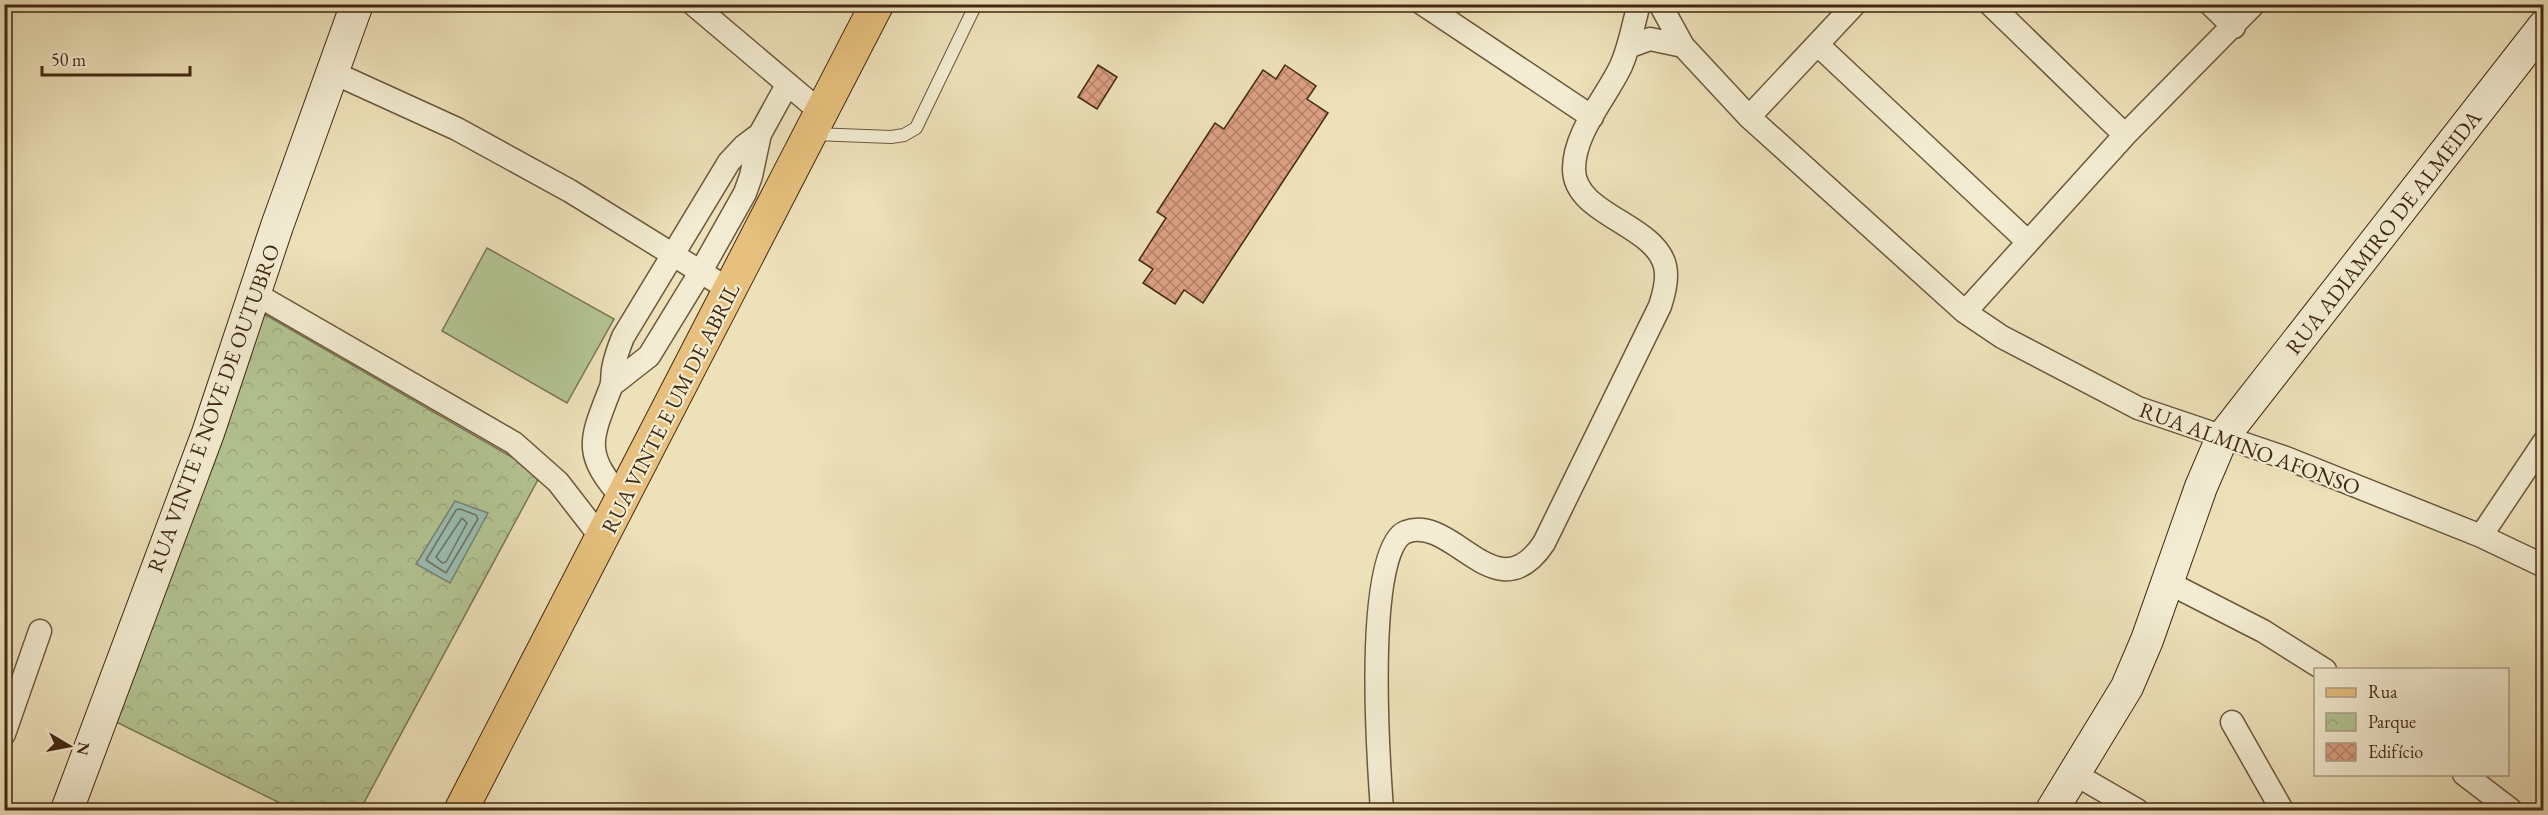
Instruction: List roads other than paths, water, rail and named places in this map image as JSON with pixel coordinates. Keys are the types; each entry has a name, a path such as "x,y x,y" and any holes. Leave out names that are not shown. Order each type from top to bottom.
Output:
{"main road":[{"name":"RUA VINTE E UM DE ABRIL","path":"461,810 624,500 877,4"}],"street":[{"name":"RUA VINTE E NOVE DE OUTUBRO","path":"67,810 135,622 208,433 254,293 357,4"},
{"path":"693,4 787,85 816,123"},
{"path":"1423,4 1592,117"},
{"path":"1382,810 1375,681 1380,595 1397,538 1405,532 1430,532 1499,568 1522,565 1534,558 1544,543 1660,306 1665,291 1665,265 1658,252 1647,241 1593,203 1576,181 1574,168 1579,144 1592,117 1610,89 1629,47 1639,4"},
{"name":"RUA ALMINO AFONSO","path":"1660,4 1683,46 1749,117 1965,312 2002,337 2138,408 2286,458 2481,536 2544,566"},
{"path":"1749,117 1856,4"},
{"path":"1990,4 2125,135"},
{"path":"2210,4 2234,27"},
{"path":"1965,312 2125,135 2234,27 2254,4"},
{"name":"RUA ADIAMIRO DE ALMEIDA","path":"2052,810 2127,687 2147,640 2201,487 2222,438 2544,26"},
{"path":"1629,47 1650,39 1683,46"},
{"path":"1818,45 2027,241"},
{"path":"334,73 457,129 570,191 730,290"},
{"path":"612,385 649,356 701,271 745,193 760,134 787,85"},
{"path":"624,500 603,477 594,453 597,418 612,385 613,369 622,337 729,162 744,146 760,134"},
{"path":"254,293 514,443 558,482 603,540"},
{"path":"2481,536 2544,442"},
{"path":"2167,582 2263,631 2323,668"},
{"path":"4,734 40,631"},
{"path":"2232,722 2282,810"},
{"path":"2073,773 2137,810"},
{"path":"2467,776 2511,810"}],"lane":[{"path":"816,123 891,137 904,135 916,128 976,4"}],"water":[{"path":"455,501 488,513 450,583 416,564"}]}
